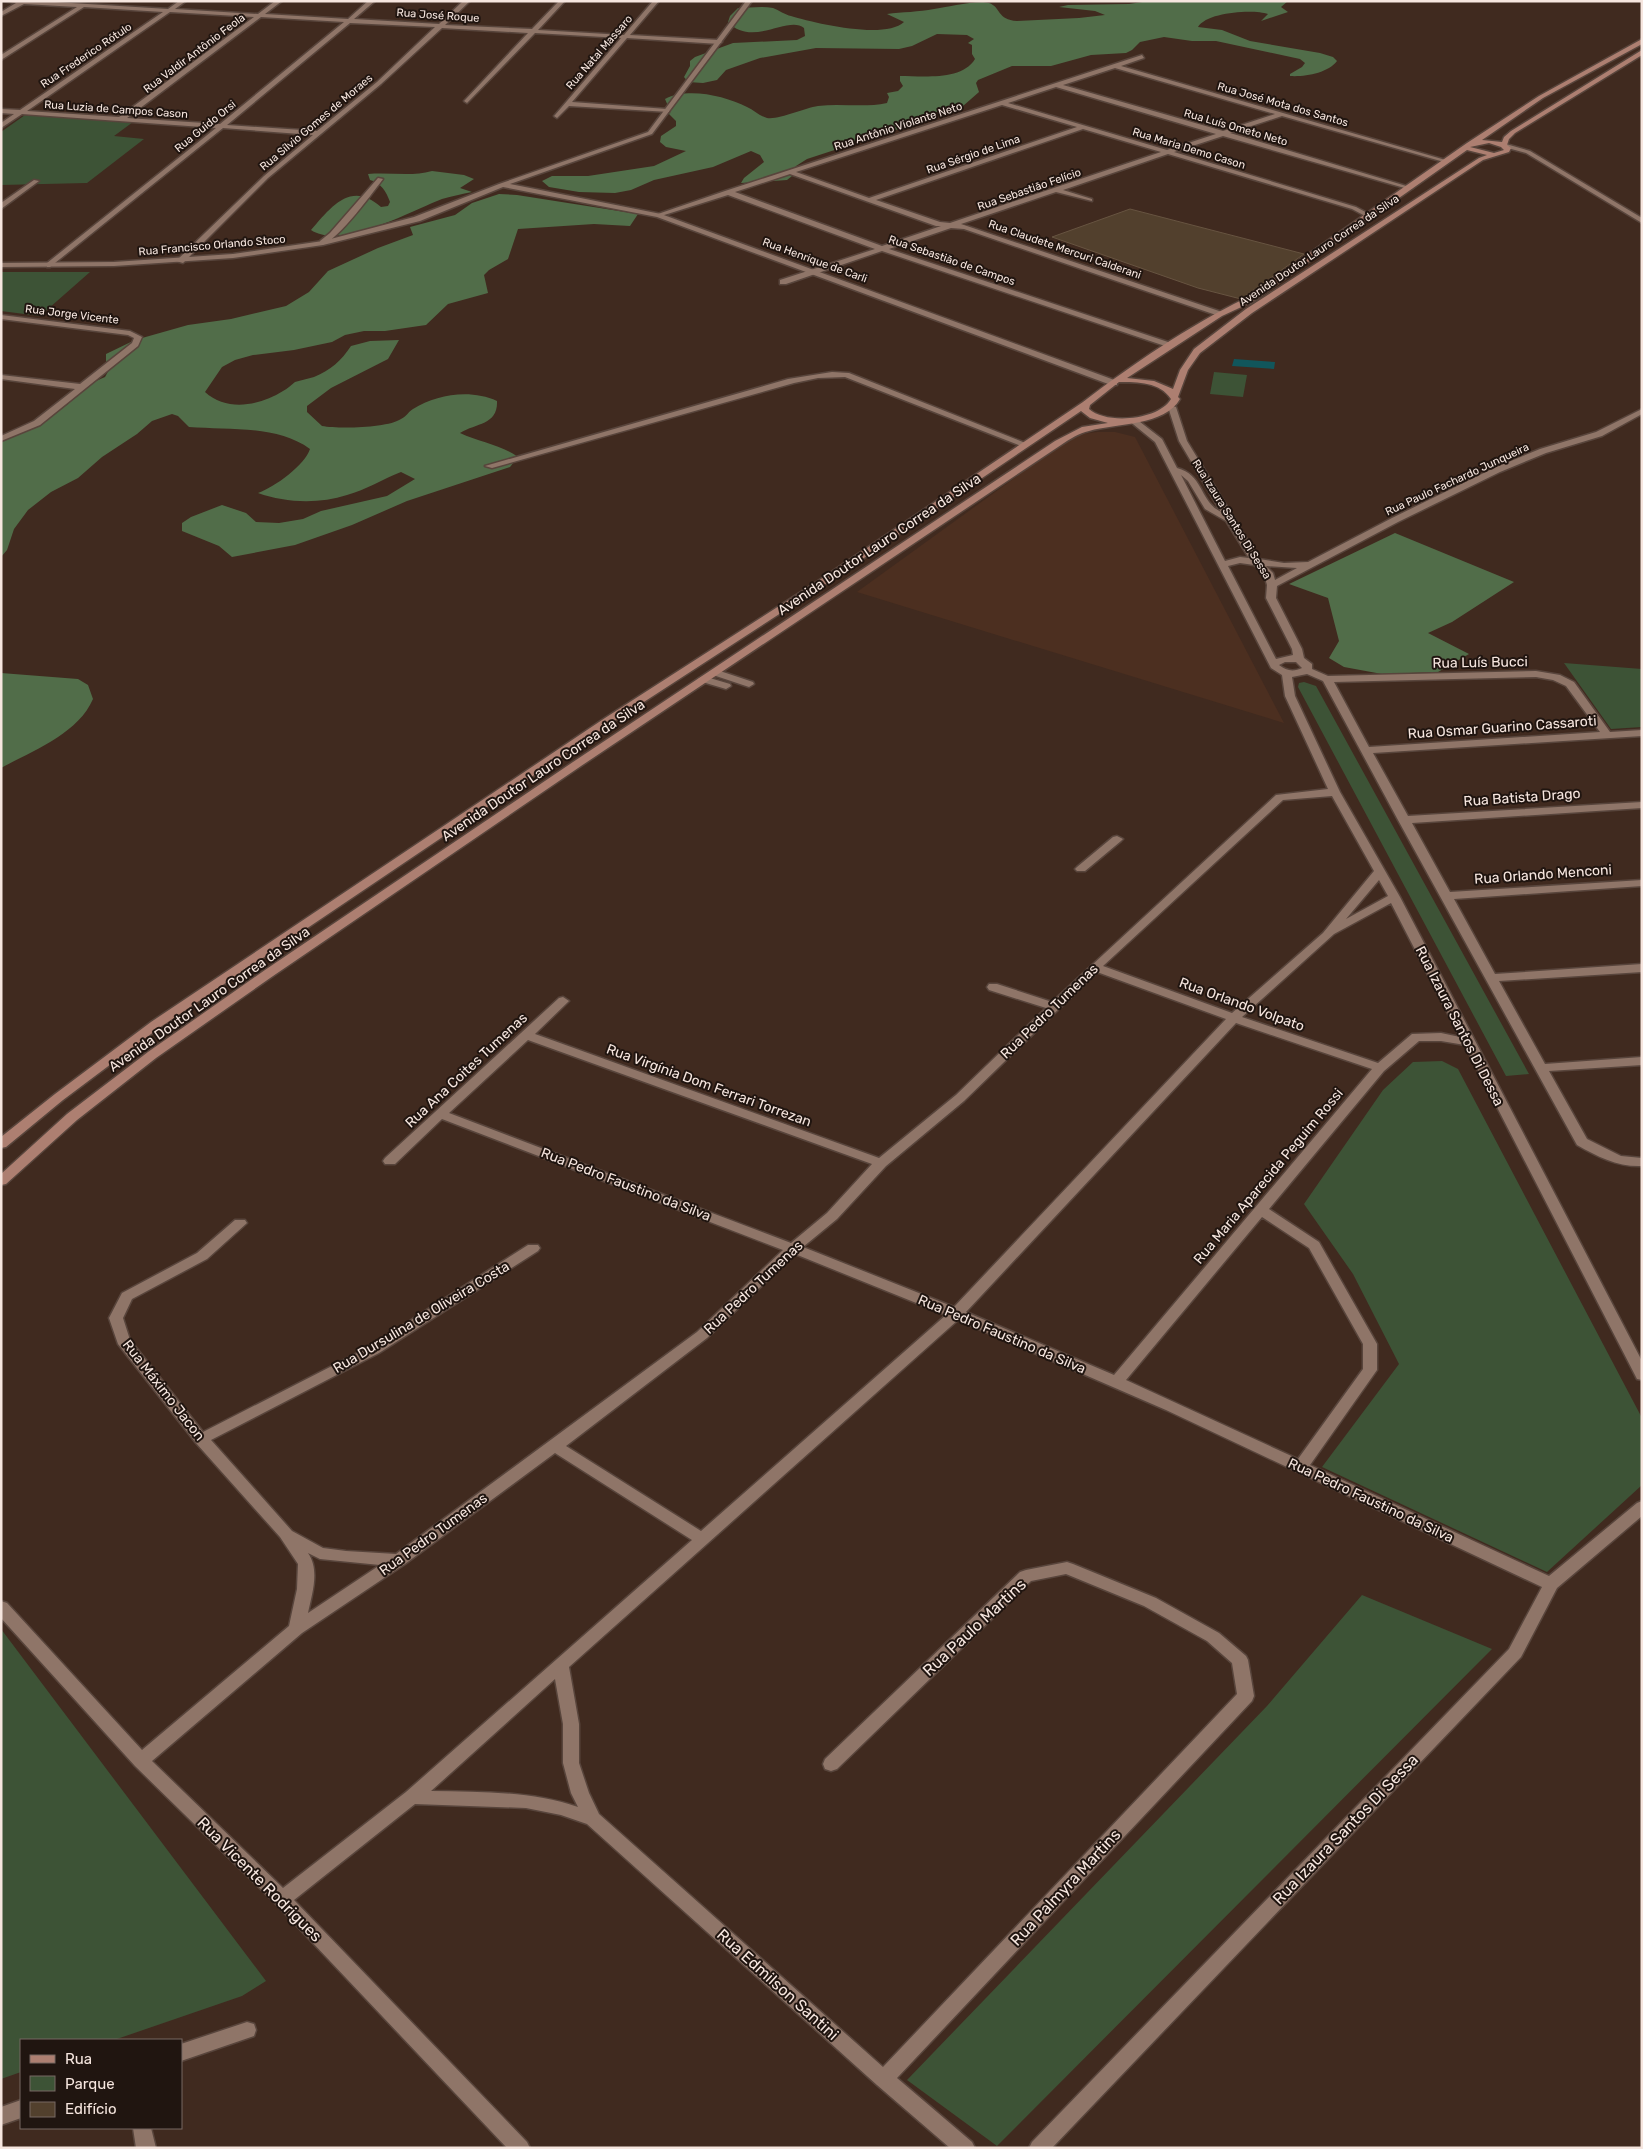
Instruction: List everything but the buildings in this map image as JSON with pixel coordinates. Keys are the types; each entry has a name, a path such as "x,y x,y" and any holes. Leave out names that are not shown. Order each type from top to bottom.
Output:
{"main road":[{"name":"Avenida Doutor Lauro Correa da Silva","path":"1,1144 59,1097 155,1025 634,704 824,581 1170,346 1219,314 1247,301 1316,251 1541,97 1642,41"},
{"path":"1505,146 1489,142 1471,145 1476,152 1492,154 1507,151 1508,148 1505,146 1506,138 1513,132 1642,52"},
{"name":"Avenida Doutor Lauro Correa da Silva","path":"1,1181 72,1117 152,1055 703,679 1058,443 1087,428 1157,415 1172,407 1184,370 1197,351 1249,310 1481,159 1492,154"},
{"path":"1116,382 1148,382 1169,390 1174,396"},
{"path":"1086,404 1085,410 1090,416 1101,419 1128,421"},
{"path":"1,1134 19,1130"}],"street":[{"name":"Rua José Roque","path":"5,1 719,42"},
{"path":"1,58 90,1"},
{"name":"Rua Frederico Rótulo","path":"1,126 183,1"},
{"name":"Rua Valdir Antônio Feola","path":"121,119 262,15 278,1"},
{"name":"Rua Guido Orsi","path":"50,265 296,66 372,1"},
{"name":"Rua Sílvio Gomes de Moraes","path":"180,261 266,177 379,84 467,1"},
{"path":"467,101 562,1"},
{"name":"Rua Natal Massaro","path":"557,116 656,1"},
{"path":"567,104 667,111 749,1"},
{"path":"1,14 23,2"},
{"name":"Rua Antônio Violante Neto","path":"659,215 1142,57"},
{"name":"Rua José Mota dos Santos","path":"1115,66 1446,161"},
{"name":"Rua Luís Ometo Neto","path":"1056,85 1410,188"},
{"name":"Rua Maria Demo Cason","path":"1001,103 1354,208 1369,216"},
{"name":"Rua Luzia de Campos Cason","path":"1,111 318,133"},
{"name":"Rua Francisco Orlando Stoco","path":"1,265 180,261 281,251 323,244 418,219 501,185 646,134 650,132 667,111"},
{"name":"Rua Sebastião Felício","path":"783,282 1280,114"},
{"name":"Rua Sérgio de Lima","path":"869,200 1084,127"},
{"path":"1505,146 1528,152 1642,221"},
{"path":"1502,153 1543,161"},
{"name":"Rua Claudete Mercuri Calderani","path":"789,172 939,224 966,227 1219,314"},
{"path":"323,244 333,235 380,179"},
{"path":"1,207 36,181"},
{"name":"Rua Henrique de Carli","path":"501,185 659,215 1116,382"},
{"path":"1056,190 1090,200"},
{"name":"Rua Sebastião de Campos","path":"727,192 883,249 1170,346"},
{"name":"Rua Jorge Vicente","path":"1,317 130,333 138,338 135,344 81,387"},
{"path":"489,466 791,381 817,374 832,373 846,375 1024,444"},
{"path":"1,377 81,387"},
{"path":"1,439 37,423 81,387"},
{"name":"Rua Izaura Santos Di Sessa","path":"1172,407 1183,442 1255,561 1268,573 1272,585 1271,598 1298,649 1299,660"},
{"name":"Rua Paulo Fachardo Junqueira","path":"1272,585 1394,520 1497,470 1543,451 1599,434 1642,411"},
{"name":"Rua Izaura Santos Di Sessa","path":"1128,421 1159,441 1274,664"},
{"path":"1174,470 1191,476 1206,506 1230,519"},
{"name":"Rua Paulo Fachardo Junqueira","path":"1224,564 1234,561 1255,561 1284,566 1313,564"},
{"path":"1283,658 1299,660 1308,666 1307,670 1303,673 1288,674 1276,668 1274,664 1283,658"},
{"path":"1307,670 1327,679 1582,1142 1602,1154 1635,1163 1642,1162"},
{"path":"714,672 749,684"},
{"name":"Rua Izaura Santos Di Dessa","path":"1288,674 1290,696 1335,792 1394,897 1642,1375"},
{"name":"Rua Luís Bucci","path":"1327,679 1536,674 1556,677 1570,684 1607,734"},
{"path":"703,679 726,686"},
{"name":"Rua Osmar Guarino Cassaroti","path":"1365,750 1642,733"},
{"name":"Rua Pedro Tumenas","path":"141,1761 296,1629 399,1560 702,1336 793,1248 832,1216 881,1163 960,1098 1095,966 1280,797 1335,792"},
{"name":"Rua Batista Drago","path":"1404,820 1642,805"},
{"path":"1081,869 1117,839"},
{"path":"282,1898 412,1797 956,1314 1234,1018 1327,935 1380,871"},
{"name":"Rua Orlando Menconi","path":"1446,896 1642,883"},
{"path":"1327,935 1394,897"},
{"name":"Rua Orlando Volpato","path":"1095,966 1234,1018 1380,1068"},
{"path":"1491,978 1642,968"},
{"path":"993,986 1055,1007"},
{"name":"Rua Ana Coites Tumenas","path":"390,1161 563,1001"},
{"name":"Rua Virgínia Dom Ferrari Torrezan","path":"526,1035 881,1163"},
{"name":"Rua Maria Aparecida Peguim Rossi","path":"1116,1382 1380,1068 1416,1037 1441,1037 1468,1042"},
{"path":"1541,1068 1642,1061"},
{"name":"Rua Pedro Faustino da Silva","path":"440,1114 793,1248 956,1314 1116,1382 1551,1584"},
{"path":"1262,1210 1314,1245 1370,1344 1370,1370 1300,1467"},
{"name":"Rua Máximo Jacon","path":"240,1223 202,1256 127,1296 116,1318 123,1341 201,1439 285,1534 306,1562 305,1589 296,1629"},
{"name":"Rua Dursulina de Oliveira Costa","path":"201,1439 374,1350 533,1248"},
{"path":"555,1446 702,1539"},
{"name":"Rua Izaura Santos Di Sessa","path":"1039,2148 1515,1653 1551,1584 1642,1508"},
{"path":"285,1534 320,1553 346,1557 399,1560"},
{"name":"Rua Paulo Martins","path":"830,1764 1026,1576 1067,1568 1150,1602 1213,1637 1240,1660 1246,1696"},
{"name":"Rua Vicente Rodrigues","path":"2,1608 141,1761 282,1898 520,2148"},
{"name":"Rua Edmilson Santini","path":"560,1665 572,1724 571,1763 580,1793 594,1819 884,2079 965,2148"},
{"name":"Rua Palmyra Martins","path":"884,2079 1246,1696"},
{"name":"Rua Edmilson Santini","path":"412,1797 526,1801 561,1808 594,1819"},
{"path":"182,2053 247,2030"},
{"path":"1,2116 20,2109"},
{"path":"142,2129 146,2148"}],"shaded area":[{"path":"1115,432 1135,437 1284,723 857,592 1056,448 1082,434"}],"green space":[{"path":"1149,1 1288,1 1281,7 1288,12 1261,21 1268,14 1252,12 1231,13 1211,18 1198,27 1222,30 1250,41 1320,53 1333,57 1337,61 1328,69 1316,73 1290,76 1290,74 1305,63 1300,59 1216,41 1192,41 1164,37 1140,42 1126,53 1091,55 1051,66 1012,66 978,80 976,83 979,92 963,106 928,114 908,126 807,159 796,166 792,176 787,180 741,183 744,178 764,162 760,155 751,151 713,167 654,180 631,190 615,193 579,192 549,187 542,181 552,176 588,176 654,166 686,151 666,147 660,142 661,136 676,126 676,121 666,111 668,106 665,99 674,95 695,93 717,96 750,108 764,117 772,118 818,106 887,103 889,97 887,93 898,91 903,86 900,76 941,76 951,74 969,66 975,59 972,54 972,45 968,43 974,39 967,35 937,34 912,46 899,49 816,48 760,58 726,70 717,80 703,83 688,82 684,77 690,66 690,61 695,57 733,43 797,40 805,36 804,28 797,25 758,32 738,29 728,22 730,16 738,8 773,8 789,15 832,26 882,30 895,27 904,22 887,14 970,3 989,3 996,7 1006,18 1017,21 1105,15 1095,11 1059,7 1068,5 1129,4"},
{"path":"25,115 133,122 114,136 144,139 87,183 1,185 1,132"},
{"path":"432,171 464,175 474,179 460,188 472,192 442,199 395,219 357,232 324,235 311,230 334,205 351,196 370,199 381,207 388,206 390,202 385,191 380,185 370,180 368,174 416,174"},
{"path":"499,194 517,195 638,214 630,226 594,224 518,229 508,259 484,275 488,293 448,304 426,325 385,331 364,331 345,335 332,342 294,350 253,355 235,360 222,367 205,392 223,402 243,405 254,403 274,396 295,382 314,377 326,371 339,361 351,346 370,341 399,340 388,359 331,388 307,406 307,412 322,426 363,427 395,422 422,404 443,397 465,394 487,397 497,401 494,415 485,422 460,433 505,449 518,457 510,467 407,501 352,525 295,545 232,557 219,546 182,531 182,523 191,517 222,505 246,513 256,522 279,523 303,519 321,511 387,496 415,479 401,472 354,493 336,498 314,501 280,499 258,493 273,486 288,475 302,462 310,449 297,441 267,432 189,427 178,416 172,414 152,421 137,434 102,457 78,478 51,492 28,510 14,529 7,550 1,557 1,437 21,432 44,421 68,404 69,400 89,384 105,377 110,368 106,361 106,354 135,340 188,325 231,319 286,306 309,292 328,271 378,248 413,235 410,227 455,215 472,203"},
{"path":"1,272 90,272 40,316 1,311"},
{"path":"1214,372 1247,375 1243,397 1210,394"},
{"path":"1395,533 1514,582 1452,622 1428,633 1469,654 1438,672 1382,674 1344,667 1329,658 1339,641 1328,598 1289,584"},
{"path":"1564,663 1642,669 1642,727 1611,729"},
{"path":"1,673 78,679 88,685 93,699 77,722 65,732 40,748 1,768"},
{"path":"1304,682 1316,686 1529,1074 1506,1076 1298,687 1299,683"},
{"path":"1442,1061 1458,1069 1642,1418 1642,1485 1547,1572 1322,1467 1399,1364 1353,1274 1304,1204 1383,1090 1413,1062"},
{"path":"1362,1595 1492,1649 997,2146 907,2080 1267,1706"},
{"path":"1,1629 266,1981 242,1996 117,2039 20,2039 20,2072 1,2079"}],"water":[{"path":"1234,359 1275,362 1274,369 1232,366"}]}
